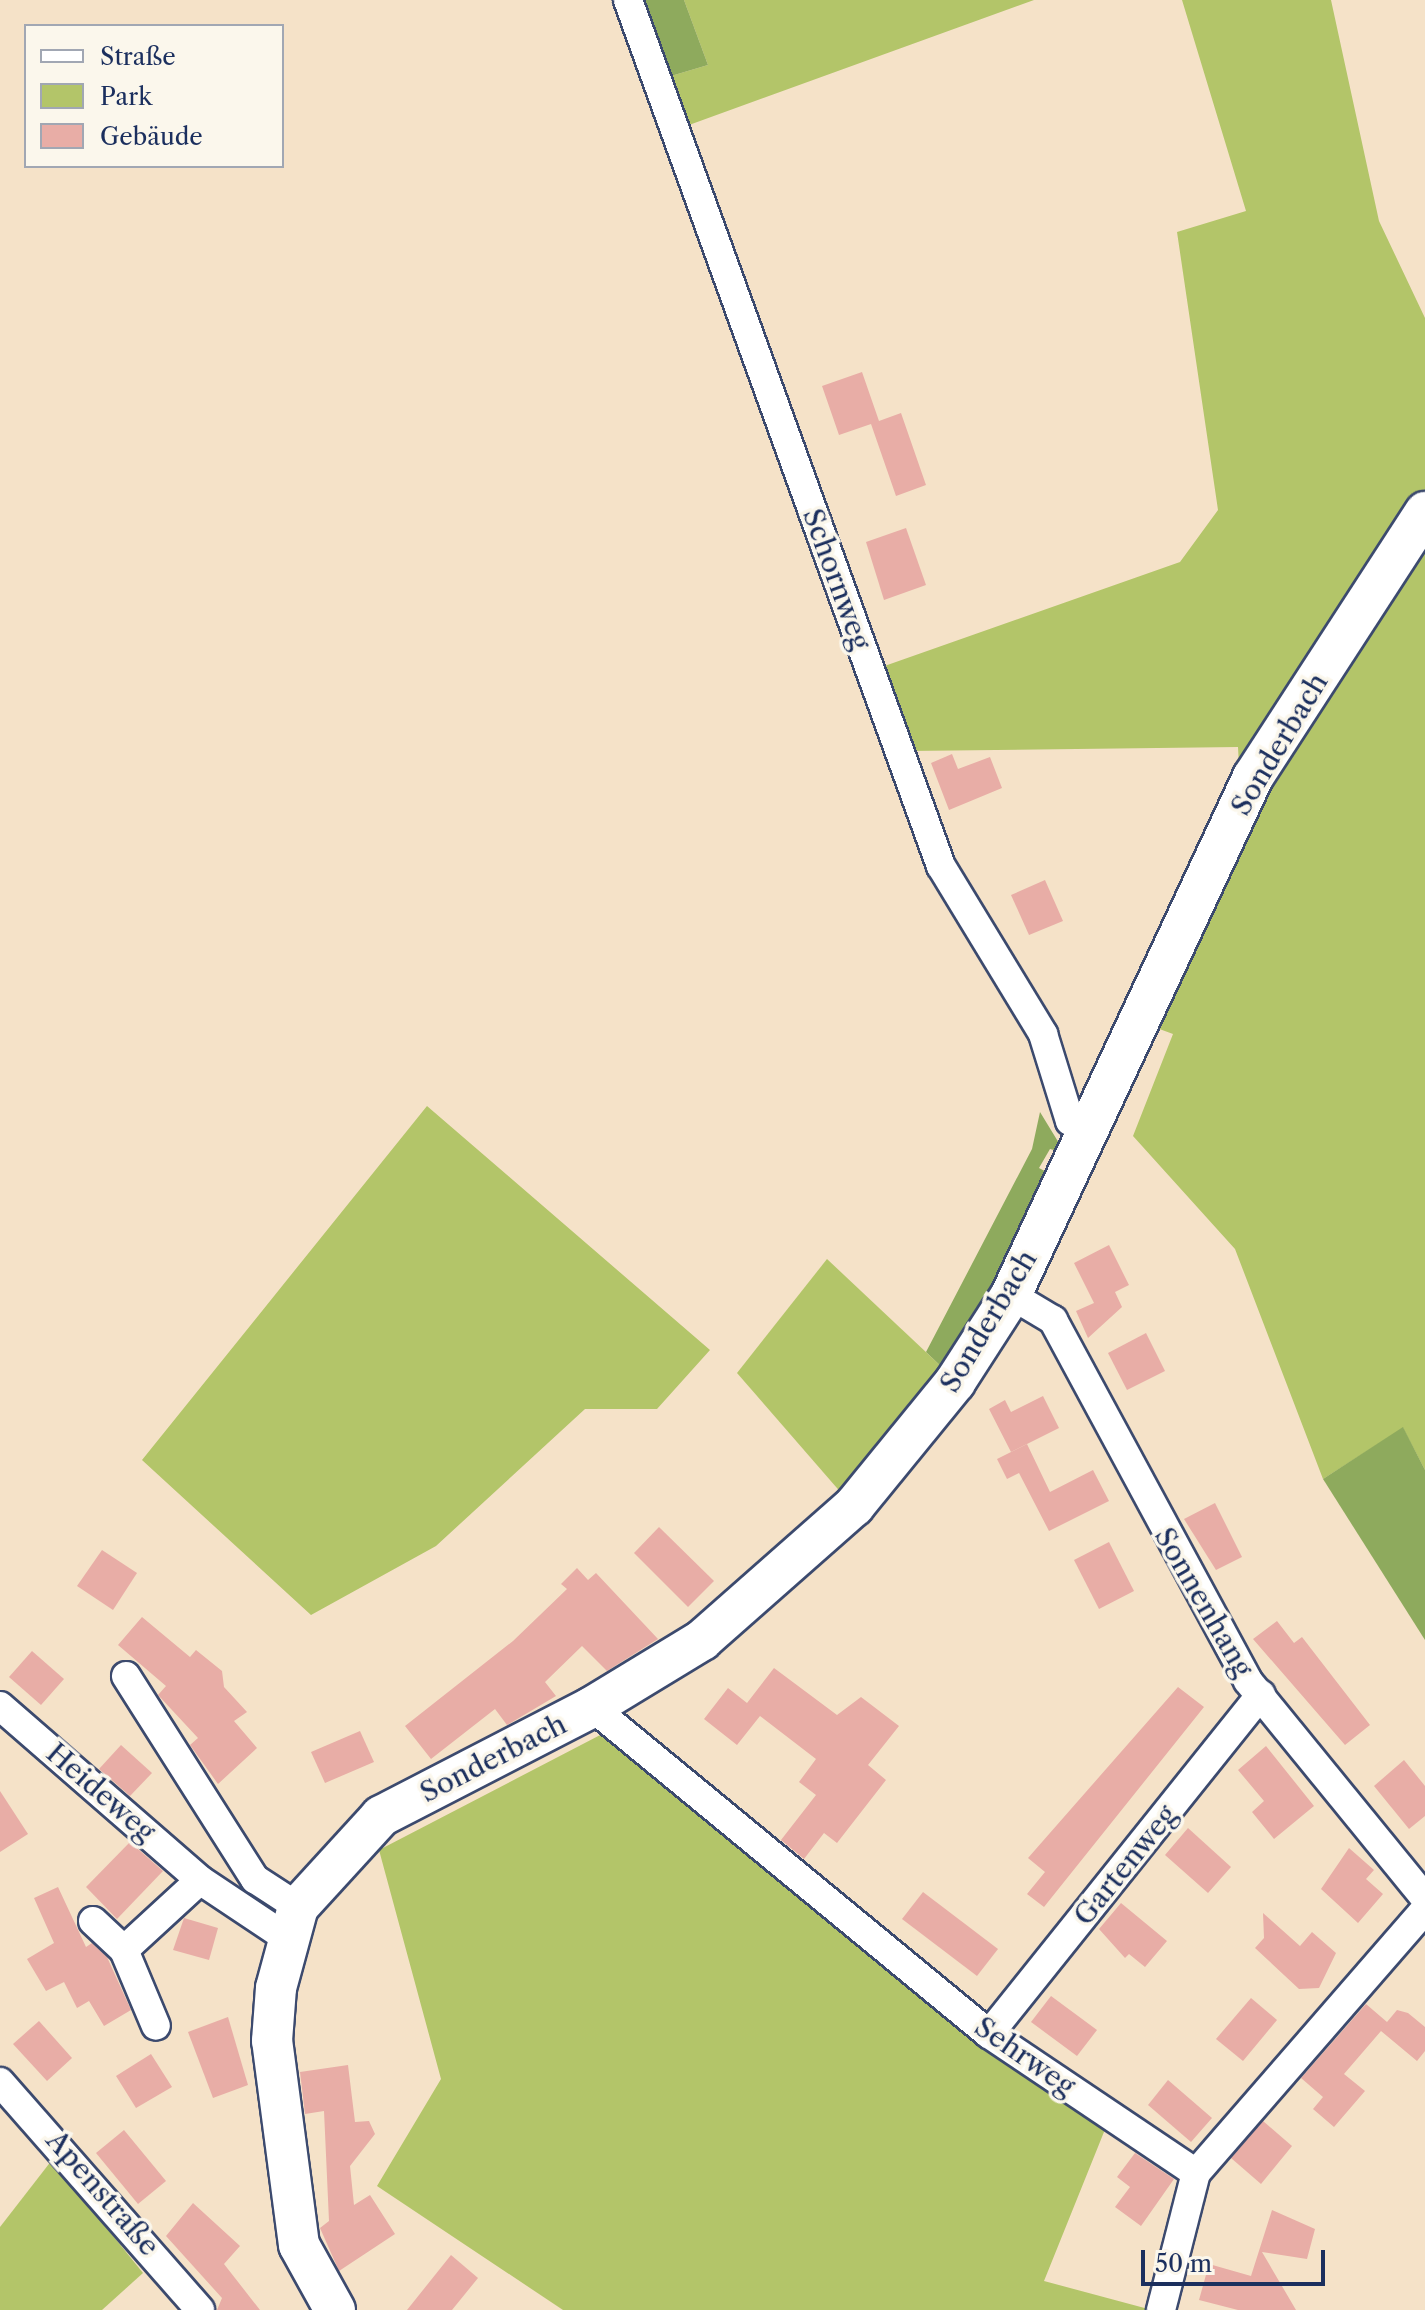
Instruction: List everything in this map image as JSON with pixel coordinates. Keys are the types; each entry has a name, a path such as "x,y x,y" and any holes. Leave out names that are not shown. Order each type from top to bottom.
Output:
{"street":[{"name":"Schornweg","path":"628,0 941,866 1043,1034 1070,1121 1090,1130"},
{"name":"Sonderbach","path":"292,1922 381,1816 592,1707 702,1640 854,1506 955,1382 1011,1295 1253,777 1425,512"},
{"name":"Sonnenhang","path":"1011,1295 1053,1320 1161,1529 1261,1695 1425,1898"},
{"path":"126,1676 255,1879 292,1922 272,2041 288,2181 299,2245 335,2310"},
{"name":"Gartenweg","path":"989,2034 1261,1695"},
{"name":"Heideweg","path":"0,1706 200,1880 292,1922"},
{"name":"Sehrweg","path":"592,1707 989,2034 1196,2173"},
{"path":"124,1950 200,1880"},
{"path":"1161,2310 1196,2173 1425,1910"},
{"path":"93,1921 124,1950 156,2026"},
{"name":"Apenstraße","path":"0,2082 200,2310"}],"green space":[{"path":"643,0 684,0 708,65 671,76"},
{"path":"684,0 1034,0 689,125 671,76 708,65"},
{"path":"1182,0 1331,0 1379,221 1425,318 1425,489 1239,766 1238,747 908,751 876,669 1180,562 1218,510 1177,232 1246,211"},
{"path":"1425,538 1425,1470 1403,1428 1323,1479 1235,1249 1133,1136 1173,1034 1154,1027 1260,789"},
{"path":"427,1106 710,1350 657,1409 585,1409 436,1546 311,1615 142,1460"},
{"path":"1040,1112 1065,1153 1050,1149 1039,1168 1054,1176 999,1289 945,1370 926,1352 1032,1149"},
{"path":"827,1259 945,1370 843,1495 737,1373"},
{"path":"1403,1427 1425,1470 1425,1640 1323,1479"},
{"path":"606,1732 1108,2122 1044,2281 1152,2310 563,2310 377,2186 441,2079 379,1850"},
{"path":"52,2160 143,2273 102,2310 0,2310 0,2227"}],"building":[{"path":"862,372 879,421 901,413 926,485 896,496 871,424 839,435 822,386"},
{"path":"906,528 926,585 884,600 866,542"},
{"path":"952,754 958,769 990,757 1002,788 949,810 931,763"},
{"path":"1045,880 1063,921 1029,935 1011,895"},
{"path":"1109,1245 1129,1285 1115,1292 1122,1307 1088,1338 1076,1311 1094,1303 1074,1263"},
{"path":"1146,1333 1165,1371 1127,1390 1108,1353"},
{"path":"1043,1396 1059,1428 1011,1452 989,1409 1005,1400 1011,1412"},
{"path":"1027,1444 1050,1492 1093,1470 1109,1501 1049,1531 1019,1473 1007,1479 997,1459"},
{"path":"1215,1503 1242,1557 1216,1570 1184,1519"},
{"path":"659,1527 714,1581 688,1607 634,1553"},
{"path":"1109,1542 1134,1591 1099,1609 1074,1560"},
{"path":"102,1550 137,1573 113,1610 77,1586"},
{"path":"577,1568 588,1580 596,1573 658,1639 607,1671 582,1646 545,1682 556,1696 507,1725 495,1709 431,1759 405,1726 513,1641 567,1589 561,1584"},
{"path":"142,1617 190,1657 196,1650 222,1671 224,1687 247,1712 234,1721 257,1748 218,1784 190,1745 198,1738 158,1695 166,1686 118,1645"},
{"path":"1277,1621 1294,1643 1302,1637 1370,1725 1345,1745 1253,1639"},
{"path":"32,1651 64,1679 41,1705 9,1677"},
{"path":"774,1668 837,1715 861,1697 899,1726 868,1765 886,1780 837,1843 824,1833 804,1859 781,1840 816,1795 799,1782 816,1759 760,1716 737,1745 704,1719 728,1688 747,1703"},
{"path":"1178,1687 1204,1707 1044,1907 1027,1894 1045,1872 1028,1858"},
{"path":"360,1731 374,1762 325,1783 311,1752"},
{"path":"121,1745 152,1773 130,1796 99,1769"},
{"path":"1266,1746 1314,1806 1274,1839 1252,1812 1264,1801 1238,1770"},
{"path":"1404,1760 1425,1786 1425,1816 1409,1829 1374,1786"},
{"path":"0,1791 28,1834 0,1852"},
{"path":"1188,1828 1231,1867 1208,1893 1165,1855"},
{"path":"130,1842 163,1871 117,1919 86,1887"},
{"path":"1349,1848 1374,1870 1366,1879 1383,1894 1358,1923 1321,1889"},
{"path":"58,1887 86,1947 92,1943 107,1957 131,2010 104,2026 89,2001 77,2008 64,1982 46,1991 27,1959 54,1943 34,1898"},
{"path":"923,1892 998,1949 977,1976 902,1919"},
{"path":"1121,1903 1167,1941 1145,1967 1129,1954 1125,1958 1099,1929"},
{"path":"1263,1913 1300,1946 1312,1932 1336,1953 1319,1988 1299,1989 1255,1948 1264,1938"},
{"path":"184,1918 218,1928 209,1960 173,1950"},
{"path":"1051,1996 1097,2030 1077,2056 1031,2022"},
{"path":"1251,1998 1277,2020 1243,2061 1216,2039"},
{"path":"1366,2004 1387,2022 1397,2010 1408,2013 1425,2027 1425,2051 1417,2061 1381,2031 1344,2074 1365,2091 1334,2127 1313,2109 1323,2097 1301,2078"},
{"path":"228,2017 248,2085 213,2098 188,2032"},
{"path":"39,2021 72,2058 47,2081 13,2044"},
{"path":"151,2054 172,2087 136,2108 116,2076"},
{"path":"348,2065 355,2122 369,2121 375,2134 350,2166 354,2205 370,2195 395,2234 339,2271 320,2228 329,2221 324,2111 305,2114 300,2072"},
{"path":"1168,2080 1212,2118 1191,2142 1148,2105"},
{"path":"1263,2121 1292,2146 1261,2184 1231,2158"},
{"path":"124,2130 166,2181 138,2204 96,2153"},
{"path":"1135,2153 1174,2179 1141,2226 1115,2207 1130,2187 1117,2177"},
{"path":"193,2203 240,2246 224,2264 260,2310 217,2310 222,2298 166,2236"},
{"path":"1272,2210 1315,2229 1307,2259 1262,2252 1296,2310 1238,2310 1199,2300 1209,2264 1251,2276"},
{"path":"451,2255 478,2278 452,2310 407,2310"}]}
